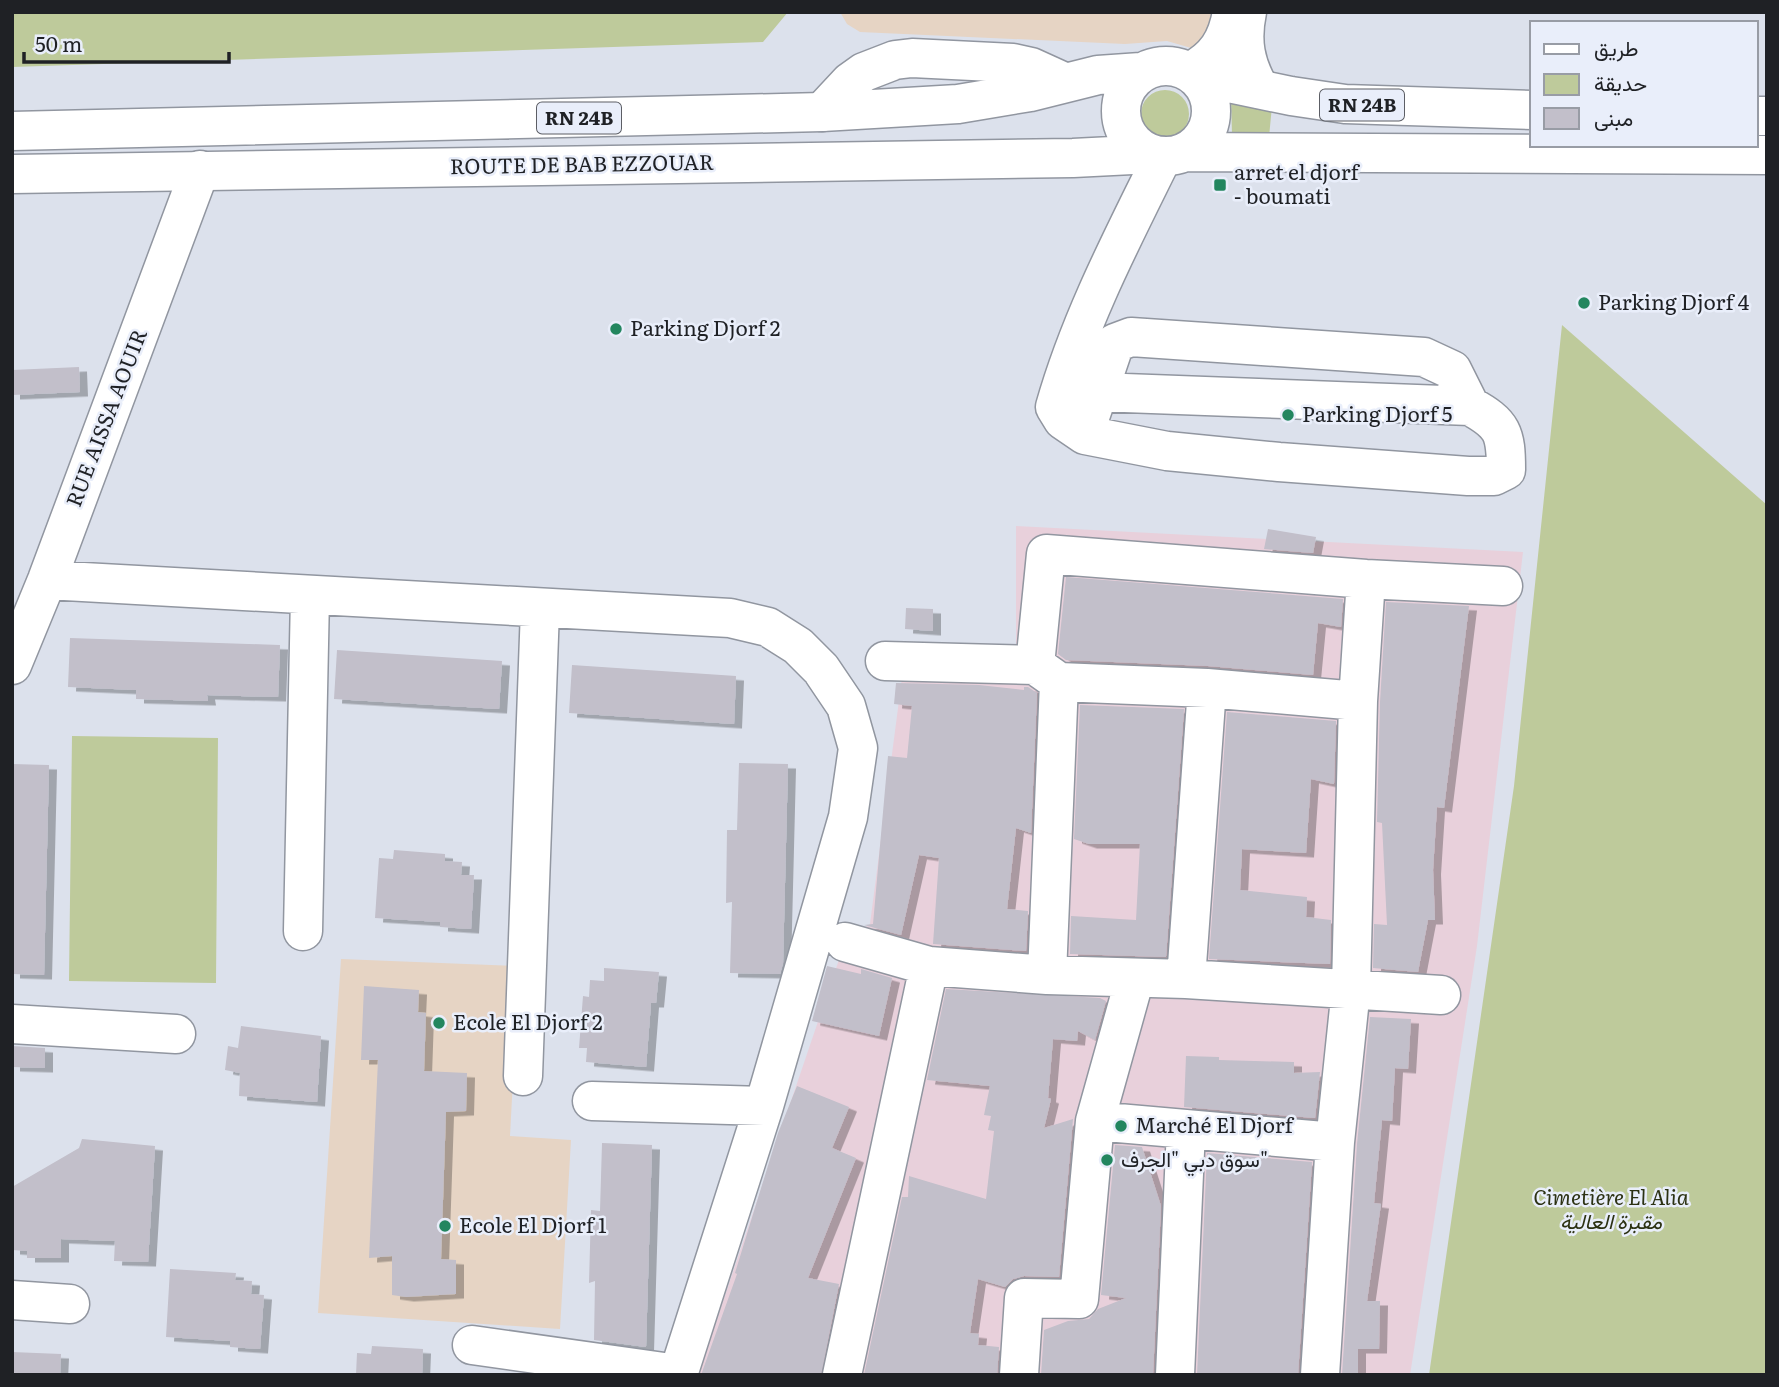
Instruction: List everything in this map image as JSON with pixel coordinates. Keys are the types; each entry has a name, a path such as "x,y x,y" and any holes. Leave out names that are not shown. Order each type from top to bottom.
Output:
{"street":[{"path":"1192,74 1218,52 1226,37 1232,12"},
{"path":"1247,12 1244,41 1246,58 1251,75 1260,89"},
{"path":"1166,65 1192,74 1203,85 1212,110 1205,135 1196,145 1167,154 1131,140 1124,129 1121,103 1124,91 1141,72 1166,65"},
{"name":"RN 24B","path":"12,131 822,112 958,104 1030,92 1064,82 1109,74 1141,72"},
{"name":"RN 24B","path":"1192,74 1345,104 1530,110"},
{"path":"1098,392 1470,405 1492,418 1506,441 1506,470 1494,476 1468,476 1279,462 1167,450 1084,435 1063,420 1055,407 1065,371 1112,258 1167,154"},
{"name":"ROUTE DE BAB EZZOUAR","path":"12,174 1073,158 1167,154 1767,155"},
{"name":"RUE AISSA AOUIR","path":"12,665 47,580 200,170"},
{"path":"1084,435 1115,343 1131,337 1424,356 1452,370 1470,405"},
{"path":"1048,975 1046,554 1366,579 1503,586"},
{"path":"1320,1375 1335,1142 1351,989 1358,701 1366,579"},
{"path":"47,580 730,618 768,627 798,646 821,669 846,706 858,748 848,817 764,1106 678,1375 472,1345"},
{"path":"303,930 310,596"},
{"path":"523,1076 540,609"},
{"path":"885,661 1358,701"},
{"path":"1186,979 1207,688"},
{"path":"845,942 929,966 1048,975 1186,979 1441,995"},
{"path":"842,1375 929,966"},
{"path":"1019,1375 1024,1298 1079,1299 1095,1121 1135,978"},
{"path":"12,1024 176,1034"},
{"path":"592,1101 764,1106"},
{"path":"1095,1121 1335,1142"},
{"path":"1175,1375 1186,1129"},
{"path":"12,1300 70,1304"}],"shaded area":[{"path":"840,12 1212,12 1198,50 1167,41 1125,44 860,32 847,24"},
{"name":"سوق دبي \"الجرف\"","path":"1016,526 1523,552 1477,946 1410,1375 698,1375 845,942 870,924 905,654 1016,656"},
{"name":"Ecole El Djorf 1","path":"341,959 519,966 510,1136 571,1140 560,1329 318,1313"}],"green space":[{"path":"12,12 788,12 763,42 12,67"},
{"path":"1165,90 1182,97 1189,114 1182,131 1165,138 1148,131 1141,114 1148,97"},
{"path":"1231,98 1272,106 1269,137 1232,135"},
{"name":"Cimetière El Alia مقبرة العالية","path":"1562,325 1767,505 1767,1375 1429,1375 1514,786"},
{"path":"72,736 218,738 216,983 69,981"}],"building":[{"path":"79,367 80,392 12,395 12,370"},
{"path":"1268,529 1316,537 1313,553 1264,549"},
{"path":"1066,577 1343,599 1341,627 1318,623 1313,675 1208,666 1066,660 1058,654"},
{"path":"1386,602 1469,606 1444,808 1437,807 1433,870 1435,920 1428,920 1418,972 1373,968 1374,924 1387,925 1382,823 1377,822"},
{"path":"906,608 933,609 933,631 905,629"},
{"path":"70,638 280,645 278,697 207,695 208,701 136,699 136,690 68,687"},
{"path":"337,650 502,661 499,709 334,699"},
{"path":"572,665 736,676 734,724 569,713"},
{"path":"896,683 979,685 1024,690 1024,687 1028,687 1037,693 1031,833 1016,828 1007,909 1028,911 1026,951 933,944 939,858 919,855 901,935 864,925 873,924 888,756 907,758 912,706 894,704"},
{"path":"1080,705 1184,709 1166,957 1070,954 1071,916 1136,920 1140,844 1089,844 1074,839"},
{"path":"1227,712 1336,721 1334,784 1311,779 1306,853 1242,849 1240,890 1307,897 1306,917 1331,920 1330,964 1209,959"},
{"path":"739,763 788,764 783,963 780,974 730,973 732,902 726,903 727,830 737,830"},
{"path":"12,764 49,765 44,975 12,974"},
{"path":"394,850 445,854 445,861 462,862 461,875 474,875 471,929 440,927 440,922 375,918 379,858 393,859"},
{"path":"827,966 861,974 861,969 892,978 879,1036 812,1021"},
{"path":"604,968 659,972 656,1003 651,1003 646,1067 586,1062 587,1048 579,1048 583,996 589,997 590,980 604,981"},
{"path":"364,986 419,990 418,1012 426,1013 424,1071 467,1073 466,1111 446,1112 441,1259 456,1260 456,1294 406,1297 392,1295 392,1256 369,1258 378,1060 361,1060"},
{"path":"946,989 1100,998 1106,1001 1095,1040 1078,1031 1077,1041 1053,1039 1048,1098 1051,1099 1044,1128 1073,1119 1059,1277 1024,1276 1013,1279 1005,1287 978,1279 970,1333 979,1334 978,1345 999,1347 997,1375 864,1375 902,1197 908,1197 909,1176 986,1199 994,1131 988,1130 991,1116 984,1115 990,1086 927,1080"},
{"path":"1370,1017 1411,1019 1408,1069 1395,1068 1392,1121 1382,1120 1374,1203 1381,1204 1367,1301 1380,1301 1379,1349 1358,1349 1358,1375 1342,1375 1357,1144"},
{"path":"241,1026 321,1036 317,1102 239,1096 240,1073 225,1070 228,1046 238,1048"},
{"path":"12,1046 45,1048 45,1068 12,1067"},
{"path":"1186,1056 1219,1057 1219,1060 1294,1062 1294,1073 1320,1072 1315,1118 1184,1107"},
{"path":"797,1086 849,1107 832,1148 856,1158 808,1278 839,1284 821,1375 701,1375 737,1274 735,1273 778,1133"},
{"path":"82,1139 155,1146 148,1262 114,1261 115,1241 61,1239 61,1258 27,1258 27,1251 12,1250 12,1187 79,1148"},
{"path":"602,1143 652,1145 646,1347 594,1340 595,1281 589,1283 591,1210 600,1211"},
{"path":"1115,1145 1142,1147 1161,1206 1153,1375 1041,1375 1044,1330 1068,1321 1089,1319 1098,1309 1126,1298 1101,1295"},
{"path":"1207,1153 1312,1162 1298,1375 1197,1375"},
{"path":"170,1269 236,1273 235,1280 252,1281 251,1294 264,1295 260,1349 230,1347 230,1341 166,1337"},
{"path":"372,1346 423,1349 422,1375 356,1375 357,1353 371,1354"},
{"path":"12,1352 61,1354 60,1375 12,1375"}],"place":[{"name":"arret el djorf - boumati","path":"1220,185"},
{"name":"Parking Djorf 4","path":"1584,303"},
{"name":"Parking Djorf 2","path":"616,329"},
{"name":"Parking Djorf 5","path":"1288,415"},
{"name":"Ecole El Djorf 2","path":"439,1023"},
{"name":"Marché El Djorf","path":"1121,1126"},
{"name":"سوق دبي \"الجرف\"","path":"1107,1160"},
{"name":"Ecole El Djorf 1","path":"445,1226"}]}
